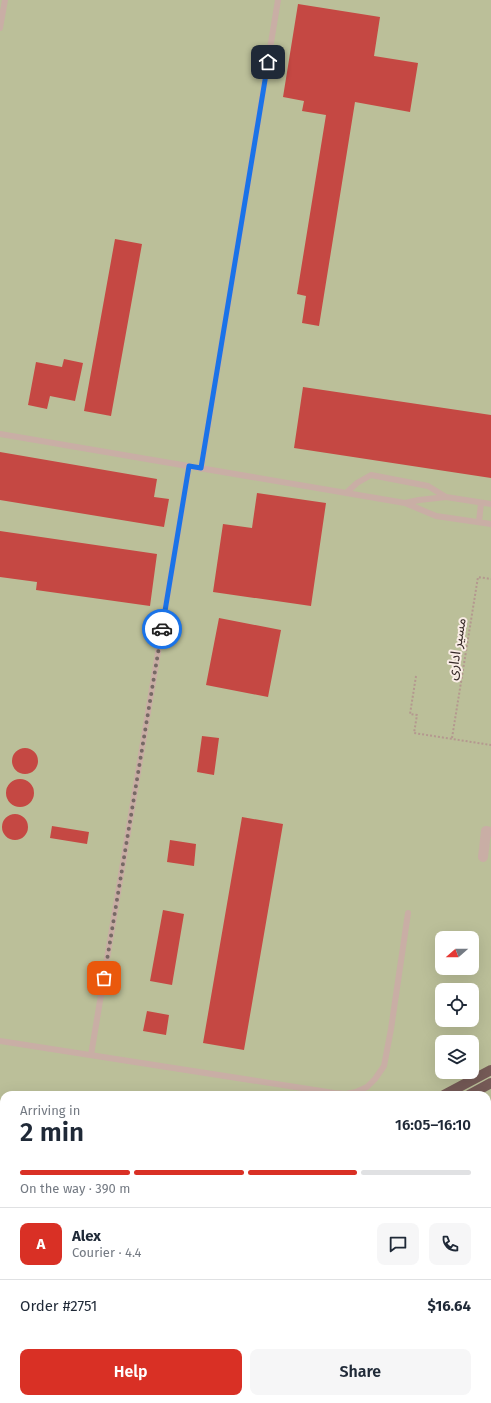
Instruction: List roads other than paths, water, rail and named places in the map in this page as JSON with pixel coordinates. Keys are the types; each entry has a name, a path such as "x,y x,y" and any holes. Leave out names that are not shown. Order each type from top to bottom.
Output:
{"main road":[{"path":"452,1091 491,1070"},
{"path":"477,1091 491,1083"}],"street":[{"path":"483,857 486,831 491,832"}],"lane":[{"path":"0,28 5,0"},
{"path":"201,468 278,0"},
{"path":"0,434 346,493 405,504 436,516 491,524"},
{"path":"91,1055 189,466"},
{"path":"346,493 357,483 371,475 428,486 446,497"},
{"path":"405,504 419,500 446,497 491,504"},
{"path":"479,522 481,502"},
{"path":"358,1091 367,1087 384,1066 408,913"},
{"path":"0,1040 321,1091"}]}
